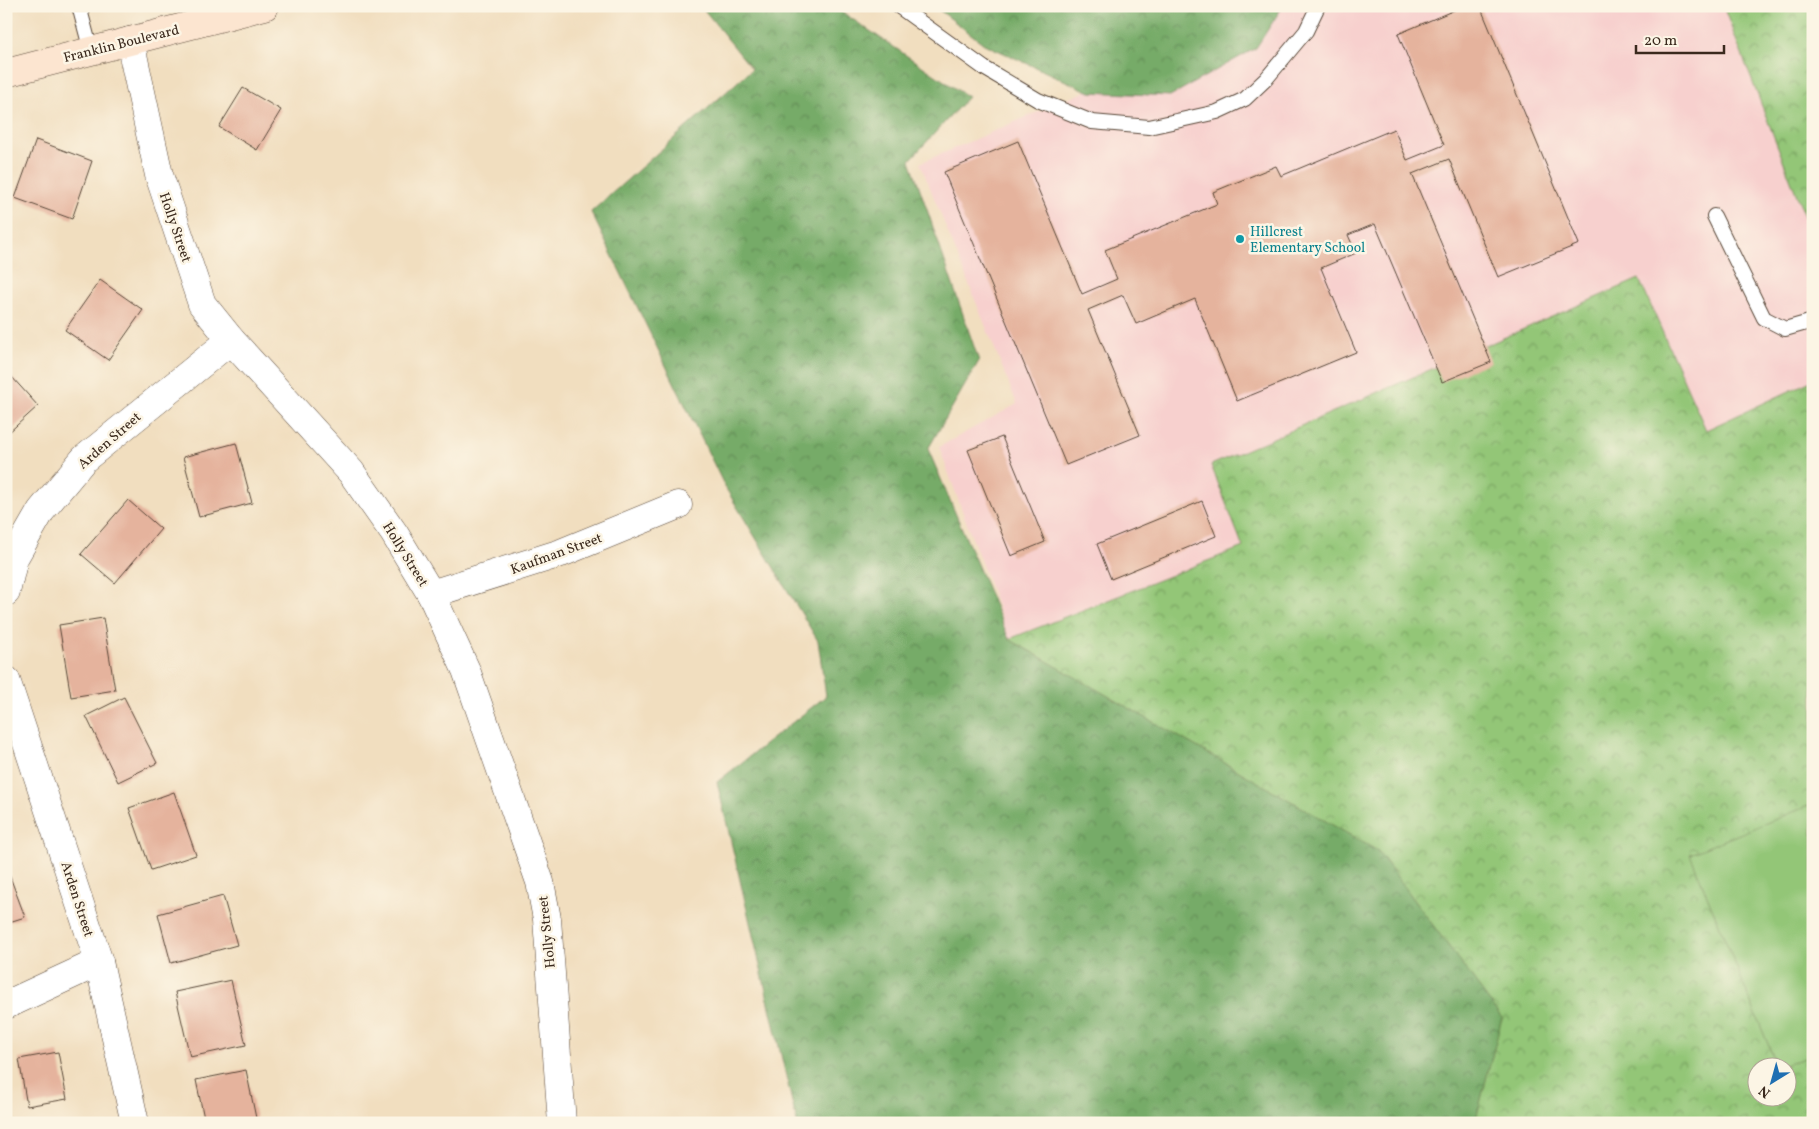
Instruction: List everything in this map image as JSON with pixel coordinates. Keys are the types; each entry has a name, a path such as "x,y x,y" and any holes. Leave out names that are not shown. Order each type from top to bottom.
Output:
{"street":[{"name":"Franklin Boulevard","path":"6,73 265,6"},
{"name":"Holly Street","path":"130,41 159,175 202,304 231,340 351,472 394,533 431,594 466,670 540,882 547,919 562,1123"},
{"name":"Arden Street","path":"6,592 14,558 41,510 84,459 231,340"},
{"name":"Kaufman Street","path":"431,594 561,553 678,505"},
{"name":"Arden Street","path":"6,680 99,962 135,1123"},
{"path":"6,1004 99,962"}],"lane":[{"path":"79,6 91,51"},
{"path":"898,6 984,68 1038,100 1092,122 1149,127 1217,112 1245,99 1266,79 1306,31 1318,6"},
{"path":"1714,216 1764,318 1785,329 1813,321"}],"shaded area":[{"path":"1283,6 1813,6 1813,1123 1475,1123 1502,1018 1378,851 1009,639 939,447 1017,404 920,163"}],"green space":[{"path":"701,6 833,6 968,97 910,160 979,361 928,449 1009,639 1378,851 1502,1018 1475,1123 797,1123 717,782 826,696 818,641 725,487 591,212 752,69"},
{"path":"934,6 1283,6 1256,48 1170,96 1090,92 984,44"},
{"path":"1723,6 1813,6 1813,237"},
{"path":"1639,279 1706,430 1813,380 1813,1123 1475,1123 1502,1018 1378,851 1009,639 1243,547 1211,465"},
{"path":"1813,804 1813,1055 1796,1061 1796,1056 1773,1056 1690,854"}],"building":[{"name":"Hillcrest Elementary School","path":"1464,6 1480,6 1579,244 1498,277 1449,159 1412,174 1491,362 1442,382 1375,224 1348,235 1356,253 1321,268 1356,352 1237,401 1195,299 1136,324 1123,295 1088,310 1140,435 1066,465 944,172 1018,141 1082,294 1117,279 1105,250 1217,204 1213,192 1276,166 1281,176 1394,129 1407,160 1444,145 1398,34"},
{"path":"243,88 281,110 257,150 219,127"},
{"path":"36,140 92,161 72,219 15,198"},
{"path":"100,280 143,310 108,360 65,330"},
{"path":"11,376 38,406 6,435 6,380"},
{"path":"1002,437 1045,542 1011,556 968,450"},
{"path":"236,443 252,503 199,517 183,457"},
{"path":"128,500 161,529 115,583 81,554"},
{"path":"1202,501 1216,536 1111,579 1097,544"},
{"path":"103,618 115,690 71,697 59,625"},
{"path":"124,697 157,763 118,782 86,716"},
{"path":"174,792 196,855 151,870 129,808"},
{"path":"6,866 25,917 6,923"},
{"path":"223,896 237,945 171,963 158,914"},
{"path":"231,980 246,1045 190,1057 175,992"},
{"path":"58,1052 67,1099 27,1106 19,1059"},
{"path":"246,1070 257,1123 205,1123 196,1080"}],"place":[{"name":"Hillcrest Elementary School","path":"1240,239"}]}
